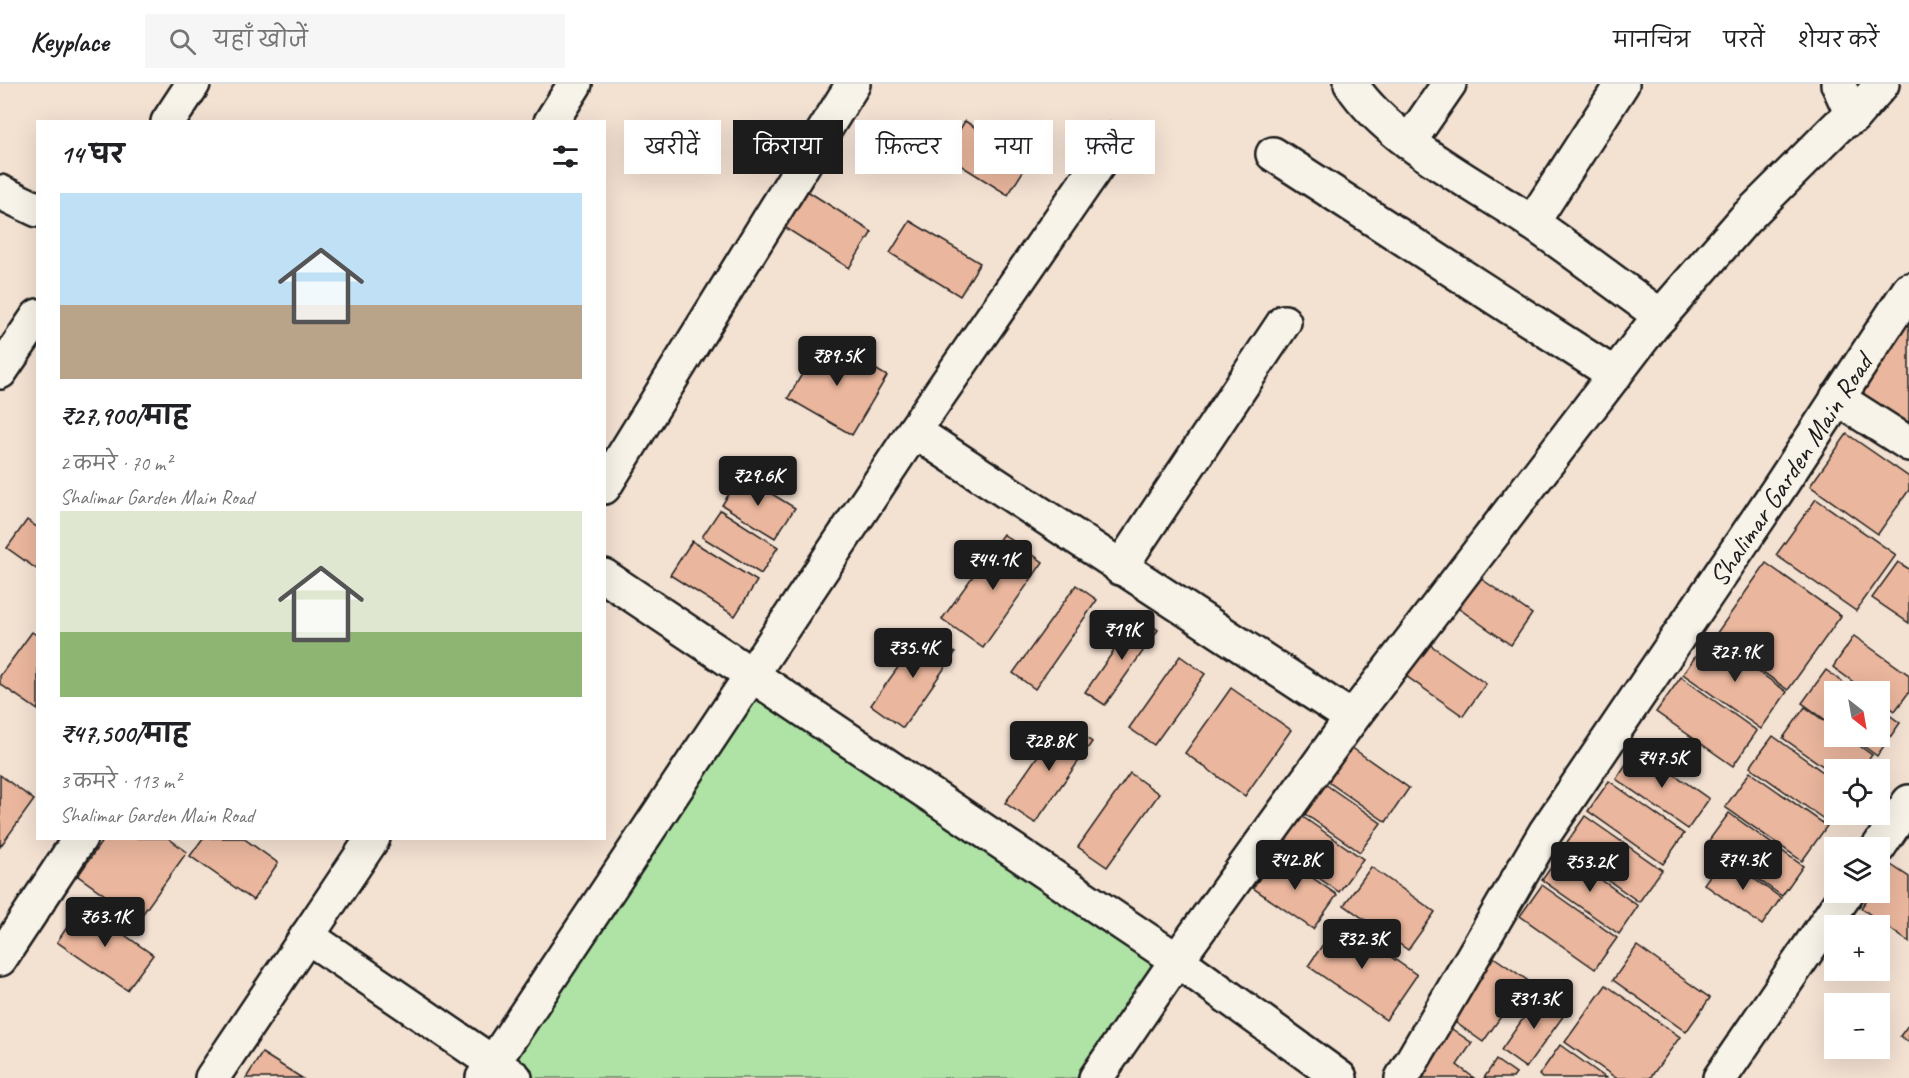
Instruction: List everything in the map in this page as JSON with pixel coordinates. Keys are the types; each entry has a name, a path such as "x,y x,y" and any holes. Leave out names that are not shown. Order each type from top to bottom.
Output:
{"street":[{"path":"169,120 193,84"},
{"path":"552,120 575,84"},
{"path":"606,484 853,84"},
{"path":"1351,84 1359,97 1409,142 1532,223 1661,316"},
{"path":"1409,142 1449,84"},
{"path":"1532,223 1622,84"},
{"path":"1838,84 1853,117"},
{"path":"1096,1078 1177,960 1352,718 1661,316 1744,220 1839,125 1853,117 1882,84"},
{"path":"1273,154 1615,375"},
{"path":"307,936 497,1073 752,674 914,431 1092,174"},
{"path":"0,192 36,209"},
{"name":"Shalimar Garden Main Road","path":"1402,1078 1545,833 1777,491 1909,290"},
{"path":"0,372 36,319"},
{"path":"1120,568 1284,322"},
{"path":"1837,398 1909,444"},
{"path":"914,431 1352,718"},
{"path":"606,577 1177,960 1340,1078"},
{"path":"1887,837 1905,816"},
{"path":"0,959 79,840"},
{"path":"212,1078 371,840"},
{"path":"1720,1078 1839,903"}],"green space":[{"path":"752,674 1177,960 1096,1078 515,1078 493,1063"}],"building":[{"path":"965,121 974,127 974,174 962,166 962,126"},
{"path":"974,174 1021,174 1008,195"},
{"path":"801,187 872,232 849,268 778,223"},
{"path":"910,221 980,263 960,296 890,253"},
{"path":"1905,321 1909,324 1909,428 1859,401"},
{"path":"823,338 887,376 852,435 788,398"},
{"path":"1847,434 1909,477 1909,490 1878,534 1810,486"},
{"path":"741,475 795,508 775,538 722,505"},
{"path":"1816,499 1896,555 1856,611 1776,555"},
{"path":"720,510 778,547 761,574 702,537"},
{"path":"27,520 36,527 36,569 7,548"},
{"path":"1003,534 1043,562 983,648 942,619"},
{"path":"692,541 757,581 735,616 670,575"},
{"path":"1898,562 1909,569 1909,623 1872,598"},
{"path":"1766,563 1841,616 1788,690 1714,637"},
{"path":"1467,569 1532,614 1511,645 1445,599"},
{"path":"1076,585 1097,600 1035,689 1013,673"},
{"path":"1138,616 1158,630 1105,705 1085,692"},
{"path":"924,631 955,653 903,728 871,705"},
{"path":"32,632 36,635 36,709 0,684 0,676"},
{"path":"1854,636 1909,675 1909,692 1895,711 1890,707 1890,681 1852,681 1833,667"},
{"path":"1419,637 1486,684 1463,716 1396,669"},
{"path":"1709,637 1787,692 1761,729 1683,674"},
{"path":"1180,656 1205,674 1154,745 1129,728"},
{"path":"1826,670 1841,681 1824,681 1824,719 1802,703"},
{"path":"1681,677 1757,731 1733,766 1656,712"},
{"path":"1231,688 1291,730 1245,796 1185,753"},
{"path":"1805,707 1824,721 1824,747 1861,747 1872,755 1869,759 1824,759 1824,767 1783,738"},
{"path":"1890,716 1900,723 1890,737"},
{"path":"1062,721 1092,742 1035,823 1005,803"},
{"path":"1773,736 1824,773 1824,819 1750,767"},
{"path":"1351,747 1409,788 1386,822 1327,781"},
{"path":"1865,747 1883,747 1877,756"},
{"path":"1637,748 1709,799 1688,829 1616,779"},
{"path":"1750,772 1827,826 1802,861 1725,807"},
{"path":"1130,773 1159,794 1107,867 1078,847"},
{"path":"0,775 34,800 0,847"},
{"path":"1609,781 1684,834 1663,864 1588,811"},
{"path":"1325,784 1381,823 1360,852 1305,814"},
{"path":"1729,813 1803,866 1782,896 1707,843"},
{"path":"1300,815 1363,859 1339,892 1276,848"},
{"path":"1585,816 1662,870 1639,902 1563,848"},
{"path":"103,840 171,840 187,852 139,919 78,876"},
{"path":"202,840 246,840 278,863 253,900 190,856"},
{"path":"1562,852 1638,906 1619,934 1542,880"},
{"path":"1277,853 1337,895 1313,929 1253,888"},
{"path":"1723,857 1781,898 1762,925 1704,884"},
{"path":"1890,866 1909,877 1909,942 1890,929 1890,915 1871,915 1861,908 1864,903 1890,903"},
{"path":"1371,867 1435,912 1408,950 1344,905"},
{"path":"1542,885 1617,938 1595,969 1520,916"},
{"path":"82,905 153,955 127,990 57,942"},
{"path":"1339,921 1417,975 1386,1020 1308,966"},
{"path":"1637,946 1710,998 1686,1032 1613,980"},
{"path":"1489,954 1527,980 1483,1042 1445,1015"},
{"path":"1606,985 1680,1037 1650,1078 1616,1078 1565,1042"},
{"path":"1541,993 1567,1011 1526,1068 1501,1050"},
{"path":"1909,1024 1909,1042 1900,1036"},
{"path":"1449,1027 1472,1043 1457,1065 1474,1078 1412,1078"},
{"path":"1560,1045 1606,1078 1542,1078 1539,1075"},
{"path":"262,1053 302,1078 246,1078"},
{"path":"1496,1060 1516,1074 1513,1078 1484,1078"}]}
